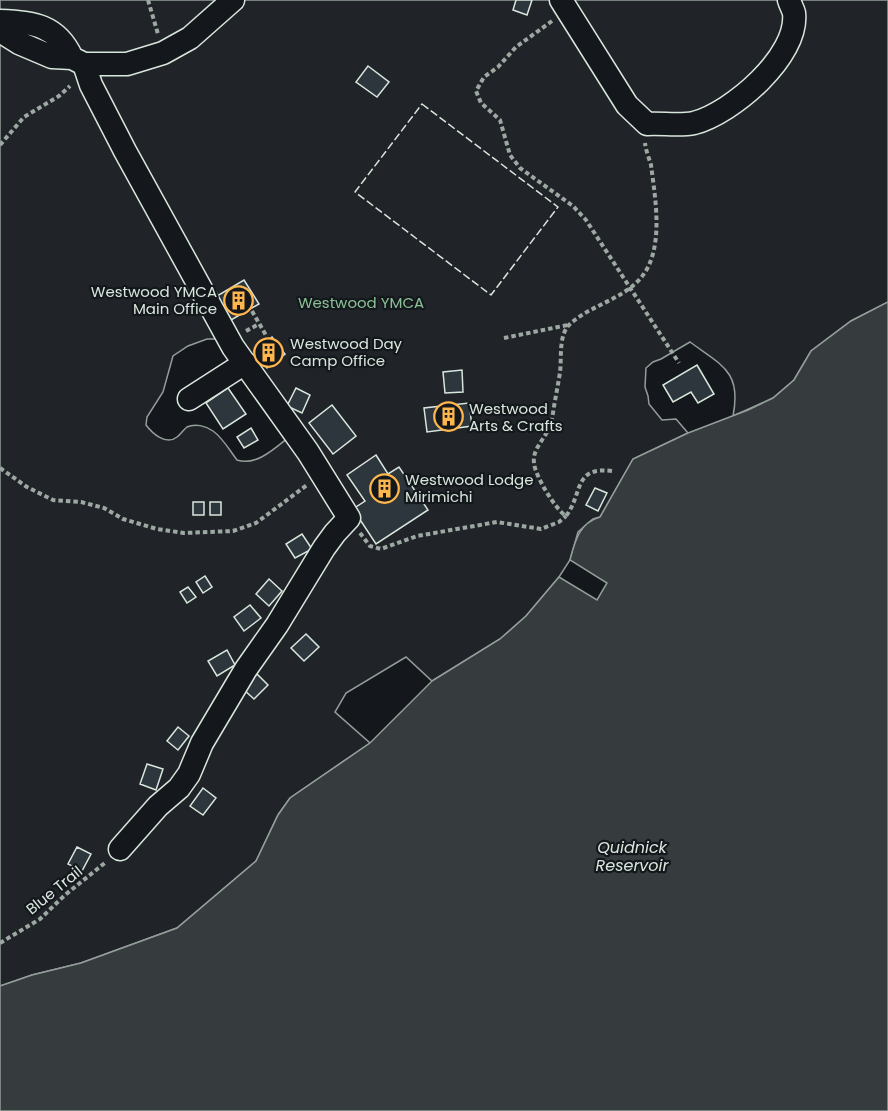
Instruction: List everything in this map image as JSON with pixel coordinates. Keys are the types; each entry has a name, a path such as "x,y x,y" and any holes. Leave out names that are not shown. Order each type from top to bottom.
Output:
{"street":[{"path":"0,31 52,57 127,64 163,53 190,38 233,0"},
{"path":"564,6 627,105 647,124 693,123 730,106 770,71 789,42 794,13 789,0"},
{"path":"0,21 33,24 51,31 66,44 78,61 233,347 323,476 349,518 324,548 278,625 246,669 202,743 189,774 179,788 158,806 120,849"},
{"path":"189,399 245,363"}],"path":[{"path":"148,0 163,53"},
{"path":"564,6 516,47 498,67 484,77 476,91 481,103 500,120 510,155 520,168 573,206 586,220 603,250 679,363"},
{"path":"0,145 24,117 59,96 76,81 78,61"},
{"path":"504,338 568,325 630,288 642,278 656,245 650,163 645,146 647,124"},
{"path":"252,311 267,337"},
{"path":"566,516 561,513 540,484 533,460 550,426 560,370 561,344 568,325"},
{"path":"0,468 27,487 53,500 81,502 104,508 123,519 157,529 184,533 232,531 256,523 299,489 323,476"},
{"path":"349,518 370,546 381,549 417,536 497,522 541,529 559,522 566,516 574,505 577,486 590,473 600,470 612,471"},
{"name":"Blue Trail","path":"0,943 40,919 64,895 95,873 120,849"}],"green space":[{"name":"Westwood YMCA","path":"0,0 888,0 888,302 851,321 811,351 794,380 773,398 733,416 735,401 732,379 720,364 690,342 653,362 646,368 645,387 649,404 662,420 676,419 688,433 633,459 600,517 593,519 578,532 570,560 559,577 526,616 500,639 432,681 406,657 346,693 335,712 370,743 290,798 278,815 256,861 177,928 81,963 32,975 0,986","holes":["207,339 219,339 294,433 260,458 237,460 220,437 204,426 187,427 177,437 168,440 156,435 146,425 147,417 163,392 173,356 188,346"]}],"water":[{"name":"Quidnick Reservoir","path":"888,302 888,1111 0,1111 0,986 32,975 81,963 177,928 256,861 278,815 290,798 370,743 432,681 500,639 526,616 559,577 597,600 607,583 570,560 579,534 587,524 600,517 633,459 688,433 773,398 794,380 811,351 851,321"}],"building":[{"path":"516,0 532,0 527,15 513,10"},
{"path":"368,66 389,82 377,97 356,82"},
{"name":"Westwood YMCA Main Office","path":"244,280 259,304 231,320 217,296"},
{"name":"Westwood Day Camp Office","path":"272,337 285,354 267,368 254,351"},
{"path":"697,365 714,394 698,403 691,392 673,402 663,385"},
{"path":"462,370 463,392 445,393 443,372"},
{"path":"228,388 246,414 223,429 206,403"},
{"path":"296,388 310,395 302,413 287,406"},
{"name":"Westwood Arts & Crafts","path":"469,403 472,426 427,432 424,408"},
{"path":"332,405 356,436 333,454 309,423"},
{"path":"251,428 258,440 244,448 237,437"},
{"name":"Westwood Lodge Mirimichi","path":"376,455 388,474 399,467 428,510 376,544 353,509 365,501 347,475"},
{"path":"595,488 607,493 598,511 586,505"},
{"path":"193,502 204,502 204,515 193,515"},
{"path":"210,502 221,502 221,515 210,515"},
{"path":"302,534 312,549 295,558 286,544"},
{"path":"205,576 212,587 203,593 196,582"},
{"path":"269,579 282,591 269,606 256,594"},
{"path":"188,587 196,597 187,603 180,592"},
{"path":"250,605 261,618 244,631 234,617"},
{"path":"306,634 319,647 304,661 291,648"},
{"path":"227,650 235,665 217,676 208,661"},
{"path":"257,674 268,685 254,699 243,689"},
{"path":"178,727 189,736 178,750 167,741"},
{"path":"147,764 163,769 156,790 140,784"},
{"path":"203,788 216,798 203,815 190,806"},
{"path":"77,847 91,854 82,871 68,864"}],"fence":[{"path":"422,104 558,207 491,295 355,192 422,104"}],"place":[{"name":"Westwood YMCA Main Office","path":"238,300"},
{"name":"Westwood Day Camp Office","path":"269,352"},
{"name":"Westwood Arts & Crafts","path":"448,417"},
{"name":"Westwood Lodge Mirimichi","path":"384,488"}]}
